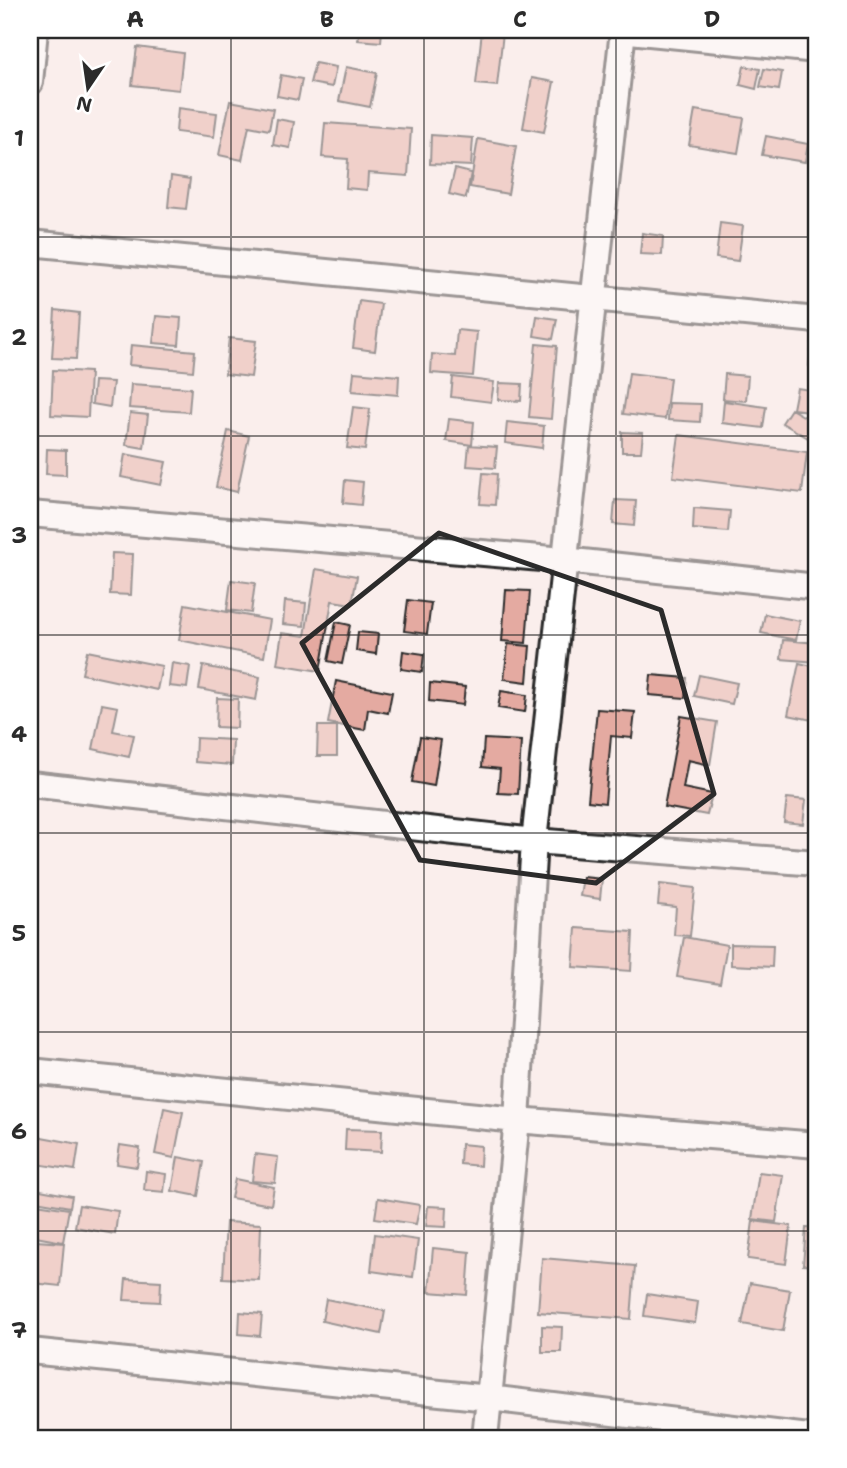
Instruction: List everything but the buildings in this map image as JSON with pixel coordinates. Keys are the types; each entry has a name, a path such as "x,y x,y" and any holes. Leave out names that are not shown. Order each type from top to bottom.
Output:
{"street":[{"path":"30,82 35,30"},
{"path":"485,1438 517,1120 534,841 622,30 817,50"},
{"path":"30,243 817,320"},
{"path":"30,514 564,560 817,587"},
{"path":"30,783 534,841 817,863"},
{"path":"30,1071 517,1120 817,1145"},
{"path":"30,1351 489,1398 817,1438"}],"highlighted area":[{"path":"439,533 661,610 714,794 596,883 420,860 302,643"}]}
